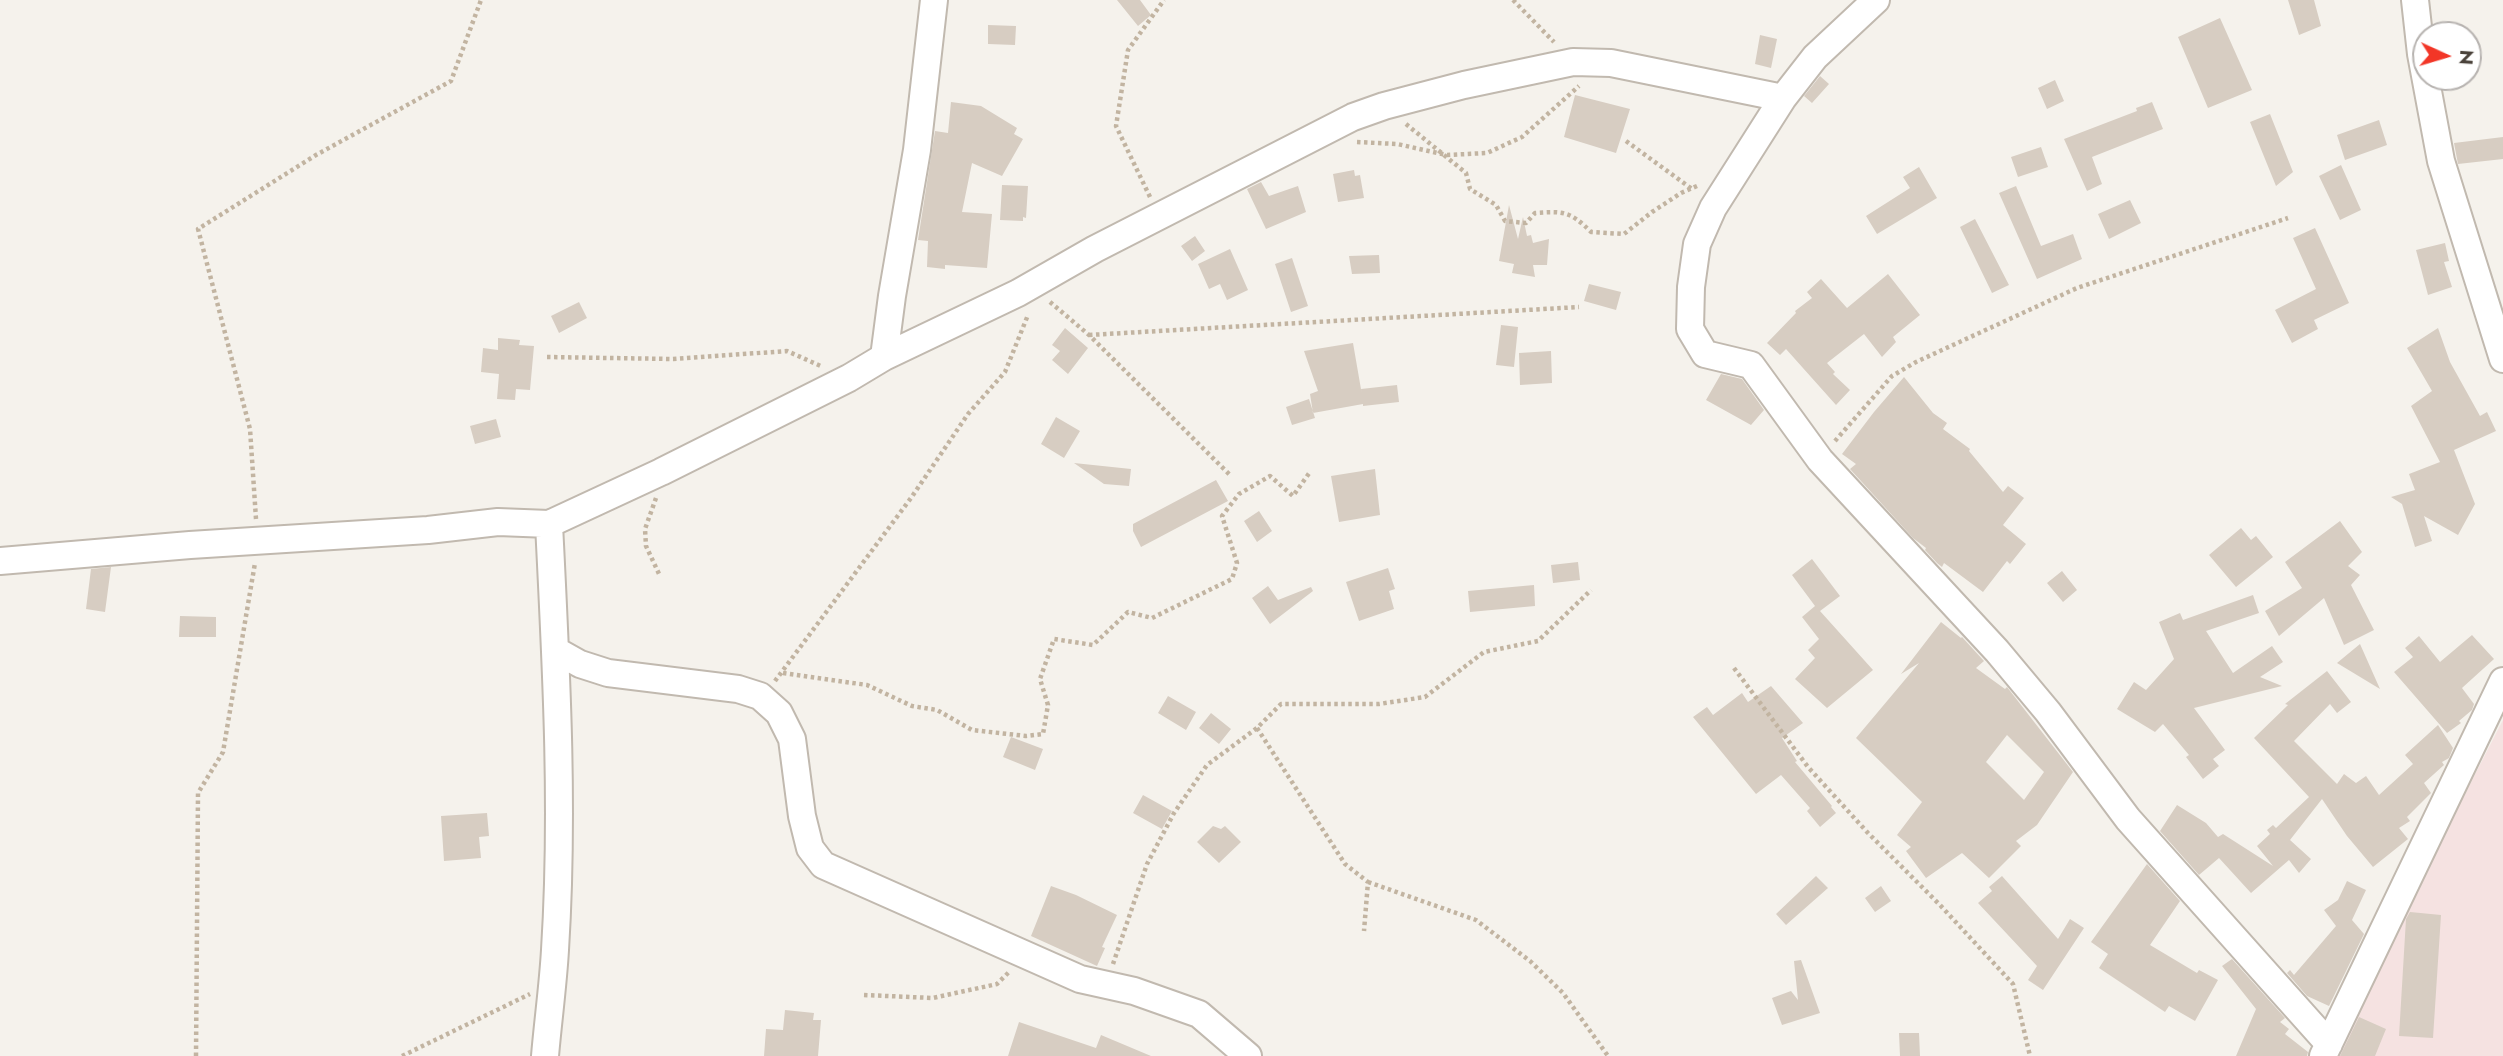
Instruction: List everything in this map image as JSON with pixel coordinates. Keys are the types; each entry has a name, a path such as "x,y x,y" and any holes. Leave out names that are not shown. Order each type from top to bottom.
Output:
{"street":[{"path":"884,357 917,150 934,0"},
{"path":"1876,0 1815,57 1783,98 1713,208 1697,244 1690,329 1705,354 1751,365 1820,460 1997,651 2048,712 2128,819 2326,1050 2503,681"},
{"path":"2415,0 2421,54 2441,162 2503,359"},
{"path":"0,561 190,545 428,530 498,522 548,524 661,472 849,378 884,357 1028,292 1095,249 1353,117 1384,106 1464,85 1573,62 1611,63 1783,98"},
{"path":"545,1056 555,951 559,836 555,650 548,524"},
{"path":"555,650 580,664 608,673 738,689 760,696 779,713 792,739 802,816 810,848 823,865 1080,979 1168,1002 1199,1014 1248,1056"}],"path":[{"path":"195,1056 198,793 223,752 258,541 250,429 198,229 316,155 451,81 481,0"},
{"path":"1160,216 1116,126 1128,50 1164,0"},
{"path":"1513,0 1573,62"},
{"path":"1314,137 1397,144 1447,155 1488,153 1522,137 1576,88 1611,63"},
{"path":"1384,106 1466,173 1470,189 1496,205 1505,221 1526,223 1535,213 1560,211 1580,220 1591,232 1624,234 1652,212 1705,180"},
{"path":"1626,141 1692,189"},
{"path":"1820,460 1823,452 1892,376 1916,362 2077,288 2288,218"},
{"path":"760,696 783,673 911,498 968,414 1005,372 1028,292 1089,335 1231,476"},
{"path":"1089,335 1579,307"},
{"path":"547,357 673,359 787,351 849,378"},
{"path":"660,576 646,546 645,529 656,503 661,472"},
{"path":"783,673 867,685 912,706 937,710 972,730 1026,736 1043,734 1048,705 1040,679 1054,639 1093,645 1128,612 1152,618 1232,579 1237,563 1222,516 1239,495 1270,476 1293,496 1310,472"},
{"path":"1106,985 1147,864 1174,813 1207,765 1281,705 1379,704 1425,697 1484,652 1538,640 1591,590"},
{"path":"1734,668 1808,767 2013,984 2030,1056"},
{"path":"1257,727 1345,864 1368,882 1476,920 1530,961 1563,993 1608,1056"},
{"path":"1364,931 1368,882"},
{"path":"864,995 933,998 997,984 1028,954"},
{"path":"401,1056 552,984"}],"shaded area":[{"path":"2503,720 2503,1056 2334,1056 2432,858"}],"building":[{"path":"1117,0 1140,0 1151,15 1138,26"},
{"path":"2288,0 2314,0 2321,26 2299,35"},
{"path":"2220,18 2252,90 2208,108 2178,37"},
{"path":"988,25 1016,26 1015,45 988,44"},
{"path":"1760,35 1777,39 1771,68 1755,64"},
{"path":"1820,76 1829,84 1812,103 1804,96"},
{"path":"2055,80 2064,101 2047,109 2038,88"},
{"path":"1575,95 1630,109 1616,153 1564,137"},
{"path":"951,102 981,106 1017,128 1014,134 1023,139 1002,176 972,163 962,212 992,214 987,268 945,265 945,269 927,267 928,241 918,240 935,131 948,133"},
{"path":"2152,102 2163,129 2092,157 2102,184 2087,191 2064,139 2137,111 2136,108"},
{"path":"2270,114 2293,172 2276,186 2250,122"},
{"path":"2379,120 2387,145 2345,160 2337,135"},
{"path":"2503,137 2503,159 2458,164 2454,143"},
{"path":"2041,147 2048,167 2018,177 2011,157"},
{"path":"2341,165 2361,210 2340,220 2319,176"},
{"path":"1919,167 1937,198 1877,234 1866,216 1910,188 1903,177"},
{"path":"1354,170 1355,176 1360,175 1364,198 1338,202 1333,174"},
{"path":"1261,182 1269,196 1298,186 1306,212 1266,229 1247,189"},
{"path":"1002,185 1028,186 1026,218 1023,217 1023,221 1000,220"},
{"path":"2016,186 2041,246 2073,234 2082,259 2037,279 1999,193"},
{"path":"2130,200 2141,223 2109,239 2098,214"},
{"path":"1509,205 1518,239 1523,217 1527,236 1531,235 1533,243 1549,239 1547,265 1533,265 1535,277 1512,273 1514,264 1499,261"},
{"path":"1975,219 2009,285 1992,293 1960,227"},
{"path":"2315,228 2349,303 2314,320 2318,329 2292,343 2275,310 2316,289 2293,238"},
{"path":"1195,236 1205,251 1192,261 1181,246"},
{"path":"2445,243 2449,261 2444,262 2452,287 2428,295 2416,250"},
{"path":"1230,249 1248,290 1227,300 1220,284 1209,289 1198,264"},
{"path":"1379,255 1380,273 1352,274 1349,256"},
{"path":"1292,258 1308,306 1291,312 1275,264"},
{"path":"1888,274 1920,315 1893,337 1896,342 1882,357 1864,334 1827,363 1835,372 1833,374 1850,390 1836,405 1786,349 1780,355 1767,343 1795,311 1812,298 1807,292 1821,279 1847,308"},
{"path":"1589,284 1621,292 1616,310 1584,301"},
{"path":"579,302 587,318 559,333 551,316"},
{"path":"1501,325 1518,327 1514,367 1496,365"},
{"path":"1065,328 1088,348 1068,374 1052,360 1060,351 1052,345"},
{"path":"2438,328 2450,362 2480,416 2487,412 2496,431 2454,450 2475,504 2458,535 2424,516 2432,541 2415,547 2402,504 2391,497 2415,490 2409,474 2440,462 2411,406 2432,391 2407,348"},
{"path":"498,338 520,340 519,345 534,346 530,390 516,389 515,400 497,399 499,374 481,372 483,348 498,350"},
{"path":"1353,343 1362,395 1361,389 1397,385 1399,402 1363,404 1313,413 1310,394 1318,391 1304,351"},
{"path":"1551,351 1552,383 1520,385 1519,353"},
{"path":"1721,374 1742,379 1764,410 1751,425 1706,400"},
{"path":"1904,377 1933,413 1947,423 1943,429 1970,449 2003,492 2008,486 2024,498 2003,525 2026,544 2010,564 2007,561 1983,592 1944,563 1942,567 1937,563 1926,548 1913,538 1850,469 1856,464 1842,454"},
{"path":"1309,399 1315,418 1292,425 1286,407"},
{"path":"1056,417 1080,431 1064,458 1041,444"},
{"path":"496,419 501,437 475,444 470,426"},
{"path":"1074,463 1131,469 1129,486 1104,484"},
{"path":"1375,469 1380,515 1339,522 1331,476"},
{"path":"1216,480 1228,501 1141,547 1133,531 1133,524"},
{"path":"1259,511 1272,531 1257,542 1244,521"},
{"path":"2340,521 2362,552 2348,566 2360,575 2351,585 2374,630 2344,645 2324,598 2279,636 2265,611 2302,588 2285,562"},
{"path":"2241,528 2251,540 2256,536 2273,557 2236,587 2209,555"},
{"path":"1812,559 1840,596 1820,611 1873,670 1827,708 1795,679 1815,658 1808,650 1819,639 1802,617 1815,606 1792,575"},
{"path":"1578,562 1580,580 1553,583 1551,565"},
{"path":"111,567 105,612 86,609 91,569"},
{"path":"1388,568 1395,589 1389,591 1394,609 1359,621 1346,582"},
{"path":"2062,571 2077,590 2063,602 2047,583"},
{"path":"1534,585 1535,606 1470,612 1468,591"},
{"path":"1268,586 1278,600 1311,587 1313,591 1270,624 1252,598"},
{"path":"2253,595 2259,613 2206,631 2233,673 2272,646 2283,662 2260,677 2282,686 2194,708 2225,750 2213,759 2219,766 2203,779 2186,757 2189,755 2163,724 2155,732 2117,709 2134,682 2146,690 2174,659 2159,622 2180,613 2183,620"},
{"path":"180,616 216,617 216,637 179,637"},
{"path":"1941,622 1962,637 1984,661 1976,668 2005,689 2007,687 2073,772 2037,825 2016,841 2021,846 1989,878 1962,853 1926,878 1906,851 1911,847 1897,835 1922,802 1856,738 1919,663 1901,674","holes":["2007,735 2044,772 2024,800 1986,762"]},
{"path":"2472,635 2494,659 2462,688 2474,704 2472,710 2459,721 2461,723 2447,733 2394,672 2413,657 2405,648 2419,636 2440,662"},
{"path":"2360,644 2380,689 2337,663"},
{"path":"2327,671 2351,702 2337,713 2330,704 2294,741 2337,784 2344,774 2356,783 2366,776 2379,795 2413,764 2405,755 2438,725 2453,748 2449,758 2442,762 2444,765 2424,783 2431,793 2407,817 2410,821 2399,828 2408,839 2373,867 2347,836 2322,799 2290,840 2311,859 2299,873 2289,860 2251,893 2219,858 2199,875 2160,831 2177,805 2206,823 2218,837 2223,834 2273,866 2257,846 2270,834 2267,830 2273,825 2276,828 2309,797 2254,738 2288,705 2285,704"},
{"path":"1771,686 1803,723 1782,738 1797,761 1795,762 1836,813 1820,827 1807,811 1810,808 1781,775 1756,794 1693,717 1707,707 1713,715 1742,693 1748,702"},
{"path":"1168,696 1196,712 1186,730 1158,713"},
{"path":"1211,713 1231,729 1219,744 1199,728"},
{"path":"1011,737 1043,749 1035,770 1003,757"},
{"path":"1143,795 1172,811 1162,829 1133,813"},
{"path":"487,813 489,836 479,837 481,858 444,861 441,816"},
{"path":"1213,826 1221,829 1225,826 1241,842 1219,863 1197,842"},
{"path":"2147,864 2180,901 2150,945 2197,973 2199,970 2218,980 2195,1021 2169,1006 2165,1012 2099,968 2108,954 2091,942"},
{"path":"1816,876 1828,888 1786,925 1776,914"},
{"path":"2002,876 2058,939 2070,919 2084,928 2043,990 2028,980 2037,966 1978,903 1992,891 1989,887"},
{"path":"2347,881 2366,890 2352,920 2364,934 2329,1006 2307,996 2287,973 2290,970 2294,975 2336,926 2324,910 2338,900"},
{"path":"1051,886 1117,915 1102,947 1105,948 1097,966 1031,936"},
{"path":"1881,886 1891,901 1875,912 1865,898"},
{"path":"2410,912 2441,915 2433,1038 2399,1036 2406,919"},
{"path":"2232,959 2285,1018 2280,1022 2289,1029 2285,1034 2308,1052 2307,1056 2236,1056 2256,1009 2222,966"},
{"path":"1801,960 1820,1013 1782,1025 1772,998 1791,991 1798,1000 1794,961"},
{"path":"785,1010 814,1013 813,1020 821,1020 818,1056 764,1056 766,1029 783,1030"},
{"path":"2359,1017 2386,1029 2375,1056 2340,1056"},
{"path":"1019,1022 1096,1048 1101,1035 1151,1056 1008,1056"},
{"path":"1899,1033 1919,1033 1920,1056 1900,1056"}]}
